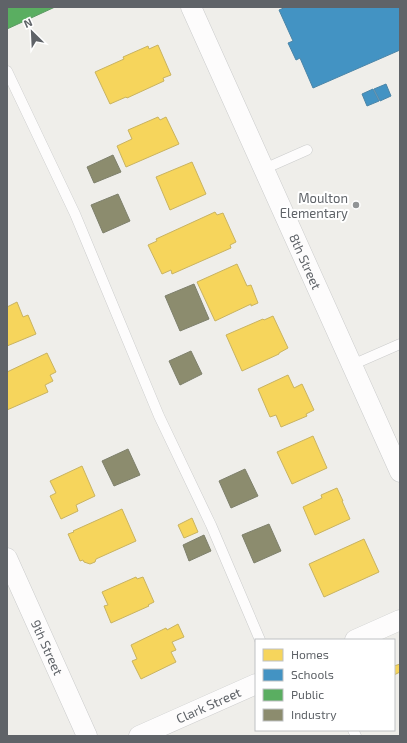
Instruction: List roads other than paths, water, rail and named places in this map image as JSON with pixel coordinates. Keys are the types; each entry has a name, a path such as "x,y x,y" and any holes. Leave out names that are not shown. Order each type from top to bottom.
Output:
{"street":[{"name":"8th Street","path":"191,7 400,472"},
{"name":"9th Street","path":"7,558 87,736"},
{"path":"357,639 400,620"},
{"name":"Clark Street","path":"138,736 255,684"}],"lane":[{"path":"7,70 75,214 159,416 211,525 260,639"},
{"path":"264,169 307,150"},
{"path":"352,365 400,344"}],"place":[{"name":"Moulton Elementary","path":"356,205"}]}
